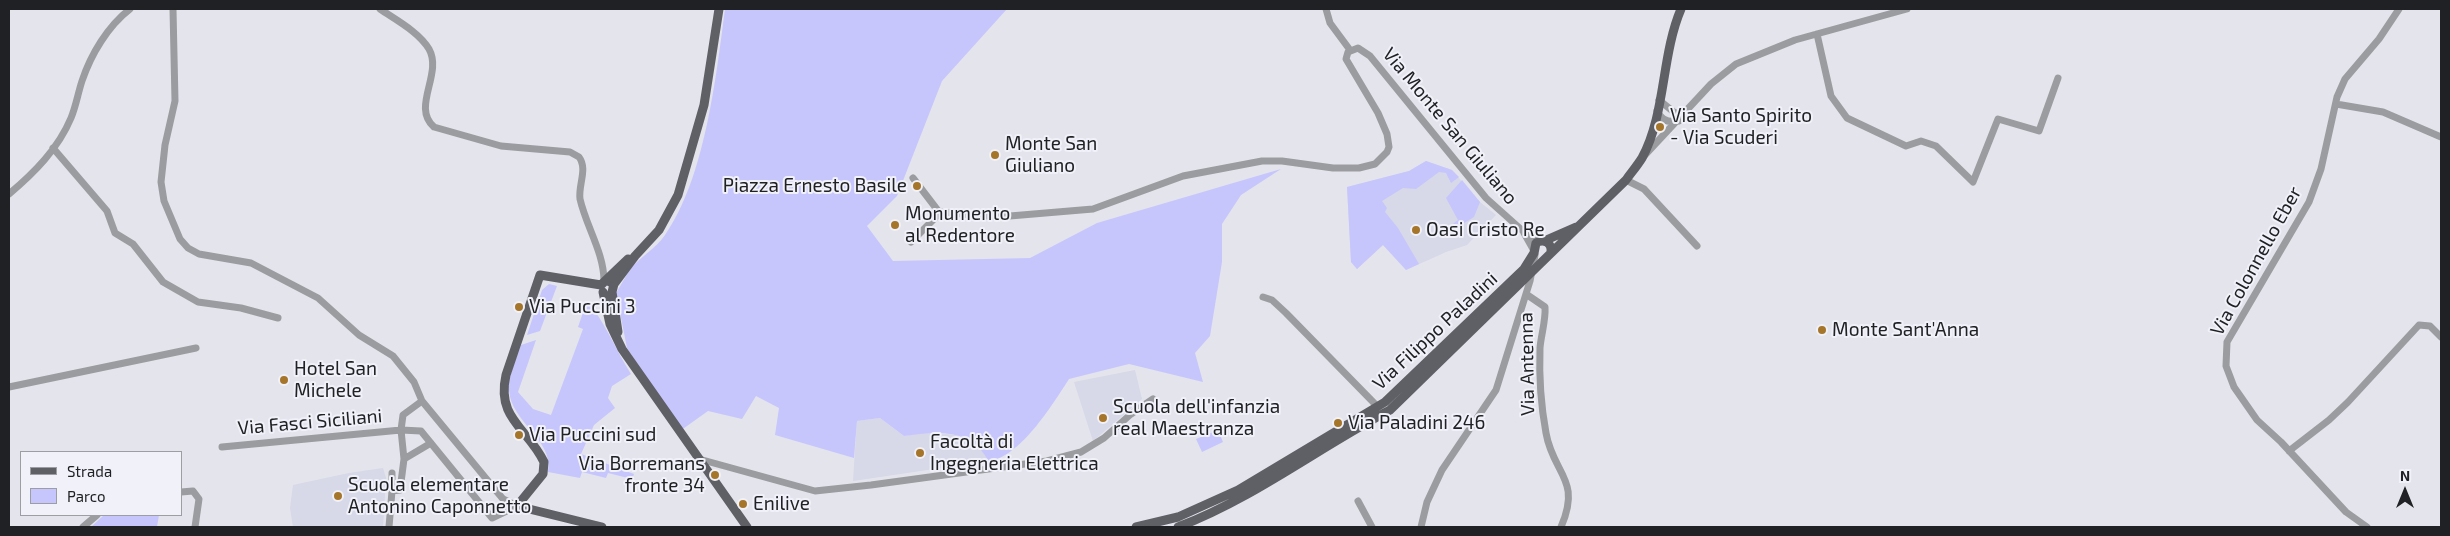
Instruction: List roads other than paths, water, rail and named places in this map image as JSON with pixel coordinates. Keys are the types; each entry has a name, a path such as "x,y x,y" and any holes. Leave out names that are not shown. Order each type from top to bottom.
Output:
{"main road":[{"path":"719,9 704,105 678,196 660,230 635,256 624,261 607,286 622,350 697,459 747,527"},
{"path":"1542,241 1549,244 1550,255 1542,259 1534,253 1536,243 1582,222 1626,180 1642,158 1657,110 1672,33 1681,9"},
{"name":"Via Filippo Paladini","path":"1178,527 1213,514 1257,490 1390,410 1572,235 1582,222"},
{"name":"Via Filippo Paladini","path":"1136,527 1178,517 1238,490 1385,402 1524,269 1534,253"},
{"path":"602,527 575,524 517,506 543,474 544,462 507,412 504,401 504,383 540,275 607,286"}],"street":[{"path":"9,194 42,164 53,148 71,119 83,78 97,50 112,26 130,9"},
{"path":"173,9 176,101 165,145 161,182 164,201 180,239 194,252 251,263 318,298 359,335 400,362 414,382 422,401 503,499 517,506"},
{"path":"380,9 417,36 431,53 434,68 425,109 426,119 434,127 501,146 570,152 580,157 583,166 581,200 607,286"},
{"path":"913,178 942,212 998,217 1093,209 1184,176 1262,161 1282,161 1333,168 1359,168 1375,164 1387,152 1389,147 1387,134 1378,113 1348,64 1346,55 1350,50 1330,23 1326,9"},
{"path":"1642,158 1679,121 1711,84 1736,64 1795,40 1907,9"},
{"name":"Via Colonnello Eber","path":"2367,527 2346,512 2257,420 2234,387 2226,366 2227,342 2308,202 2321,169 2336,104 2344,79 2380,39 2398,9"},
{"path":"1817,34 1831,96 1847,118 1906,146 1921,141 1936,146 1973,182 1998,119 2039,131 2058,78"},
{"name":"Via Monte San Giuliano","path":"1350,50 1362,49 1370,56 1482,194 1524,232"},
{"path":"1659,100 1675,113 1686,113"},
{"path":"2336,104 2383,112 2441,137"},
{"path":"1657,110 1662,118 1673,122 1679,121"},
{"path":"53,148 106,211 115,233 133,244 163,282 198,302 240,308 278,318"},
{"path":"1626,180 1644,190 1697,246"},
{"path":"911,242 942,212"},
{"path":"1524,232 1542,241"},
{"path":"1421,527 1427,502 1442,470 1496,390 1532,273 1534,253 1524,232"},
{"name":"Via Antenna","path":"1526,294 1546,306 1540,348 1546,430 1550,446 1566,478 1569,495 1561,527"},
{"path":"1263,297 1272,300 1286,313 1377,406"},
{"path":"2289,451 2329,420 2348,402 2419,325 2430,326 2441,336"},
{"path":"9,387 196,348"},
{"path":"697,459 815,491 862,487 1048,461 1074,454 1104,438 1131,414 1153,399"},
{"name":"Via Fasci Siciliani","path":"401,430 403,414 422,401"},
{"path":"392,491 400,490 404,459 401,430"},
{"name":"Via Fasci Siciliani","path":"222,447 401,430 421,431 492,518 517,506"},
{"path":"404,459 431,443"},
{"path":"388,527 392,473"},
{"path":"182,492 193,491 199,499 195,527"},
{"path":"1358,501 1372,527"},
{"path":"83,527 97,516"}],"place":[{"name":"Via Santo Spirito - Via Scuderi","path":"1660,127"},
{"name":"Monte San Giuliano","path":"995,155"},
{"name":"Piazza Ernesto Basile","path":"917,186"},
{"name":"Monumento al Redentore","path":"895,225"},
{"name":"Oasi Cristo Re","path":"1416,230"},
{"name":"Via Puccini 3","path":"519,307"},
{"name":"Monte Sant'Anna","path":"1822,330"},
{"name":"Hotel San Michele","path":"284,380"},
{"name":"Scuola dell'infanzia real Maestranza","path":"1103,418"},
{"name":"Via Paladini 246","path":"1338,423"},
{"name":"Via Puccini sud","path":"519,435"},
{"name":"Facoltà di Ingegneria Elettrica","path":"920,453"},
{"name":"Via Borremans fronte 34","path":"715,475"},
{"name":"Scuola elementare Antonino Caponnetto","path":"338,496"},
{"name":"Enilive","path":"743,504"}]}
